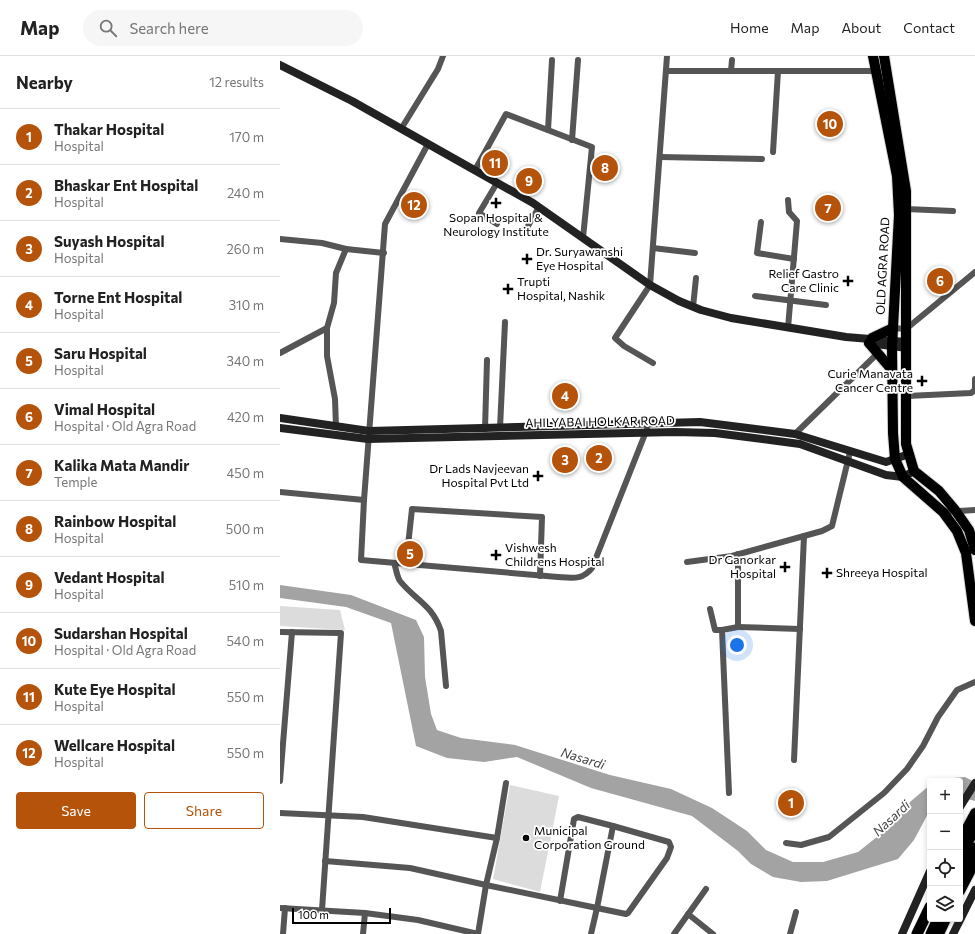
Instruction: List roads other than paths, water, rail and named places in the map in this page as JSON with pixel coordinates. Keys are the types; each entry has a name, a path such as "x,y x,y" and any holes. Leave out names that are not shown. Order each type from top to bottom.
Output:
{"highway":[{"path":"963,850 975,829"},
{"path":"963,870 975,848"},
{"path":"917,934 927,913"},
{"path":"931,934 937,922"}],"main road":[{"name":"OLD AGRA ROAD","path":"873,56 897,176 899,215 892,370 895,459 902,477"},
{"name":"OLD AGRA ROAD","path":"884,56 906,191 908,449 914,471"},
{"path":"280,65 352,101 539,207 650,285 693,307 730,318 871,341 907,345"},
{"path":"871,341 893,328"},
{"path":"871,341 878,353 892,370"},
{"name":"AHILYABAI HOLKAR ROAD","path":"280,418 336,427 369,435 648,422 700,422 795,434 881,461 895,459 908,449"},
{"name":"AHILYABAI HOLKAR ROAD","path":"280,428 369,435 647,432 715,433 800,444 886,475 902,477"},
{"path":"975,550 969,530 956,510 939,492 914,471 902,477 944,512 957,531 966,553 975,621"},
{"path":"963,802 975,783"},
{"path":"963,835 974,814"},
{"path":"963,886 975,862"},
{"path":"902,934 927,878"},
{"path":"953,934 975,890"},
{"path":"912,934 927,906"},
{"path":"939,934 945,922"}],"street":[{"path":"401,129 438,69 443,56"},
{"path":"653,363 624,346 615,338 650,285 667,56"},
{"path":"548,130 552,60"},
{"path":"572,140 578,60"},
{"path":"731,71 732,60"},
{"path":"741,71 748,66"},
{"path":"666,71 876,71"},
{"path":"773,152 778,71"},
{"path":"475,170 506,114 592,147 583,238"},
{"path":"428,144 385,224 384,253 364,500 362,560 540,576 579,578 587,575 592,568 647,432 648,422"},
{"path":"660,157 762,159"},
{"path":"497,183 479,213 497,224"},
{"path":"788,200 789,212 797,222 788,328"},
{"path":"525,230 539,207"},
{"path":"906,209 953,211"},
{"path":"761,222 757,253 794,259"},
{"path":"280,239 322,243 346,249 384,253"},
{"path":"653,248 695,253"},
{"path":"336,427 335,399 327,356 326,328 334,303 336,273 346,249"},
{"path":"893,328 906,329 975,272"},
{"path":"693,307 696,278"},
{"path":"755,296 826,305"},
{"path":"500,428 505,322"},
{"path":"280,353 326,328"},
{"path":"795,434 878,353"},
{"path":"485,429 487,360"},
{"path":"907,396 971,393 975,390 975,379"},
{"path":"687,562 738,554 822,531 832,526 850,452"},
{"path":"280,492 364,500"},
{"path":"406,564 412,509 542,517 540,576"},
{"path":"944,512 956,510 975,510"},
{"path":"794,760 804,536"},
{"path":"738,554 738,627"},
{"path":"394,563 399,580 422,601 438,624 441,631 446,686"},
{"path":"710,609 715,630 738,627 800,629"},
{"path":"722,630 729,793"},
{"path":"280,632 341,633 322,910"},
{"path":"280,782 292,632"},
{"path":"786,843 801,845 829,837 884,793 907,769 923,746 938,717 957,690 975,682"},
{"path":"283,934 283,908 365,913 418,920 478,934 506,783"},
{"path":"280,813 363,817 497,838"},
{"path":"326,861 410,868 560,901 627,914 667,858 671,847 669,842 578,817 574,819 560,901"},
{"path":"591,934 613,826"},
{"path":"674,934 706,889"},
{"path":"790,934 796,912"},
{"path":"363,934 365,913"},
{"path":"688,914 713,934"}],"place":[{"name":"Sudarshan Hospital","path":"830,124"},
{"name":"Kute Eye Hospital","path":"495,163"},
{"name":"Rainbow Hospital","path":"605,168"},
{"name":"Vedant Hospital","path":"529,181"},
{"name":"Sopan Hospital & Neurology Institute","path":"496,203"},
{"name":"Wellcare Hospital","path":"414,205"},
{"name":"Kalika Mata Mandir","path":"828,208"},
{"name":"Dr. Suryawanshi Eye Hospital","path":"527,259"},
{"name":"Relief Gastro Care Clinic","path":"848,281"},
{"name":"Vimal Hospital","path":"940,281"},
{"name":"Trupti Hospital, Nashik","path":"508,289"},
{"name":"Curie Manavata Cancer Centre","path":"922,381"},
{"name":"Torne Ent Hospital","path":"565,396"},
{"name":"Bhaskar Ent Hospital","path":"599,458"},
{"name":"Suyash Hospital","path":"565,460"},
{"name":"Dr Lads Navjeevan Hospital Pvt Ltd","path":"538,476"},
{"name":"Saru Hospital","path":"410,554"},
{"name":"Vishwesh Childrens Hospital","path":"496,555"},
{"name":"Dr Ganorkar Hospital","path":"785,567"},
{"name":"Shreeya Hospital","path":"827,573"},
{"name":"Thakar Hospital","path":"791,803"},
{"name":"Municipal Corporation Ground","path":"526,838"}],"water label":[{"name":"Nasardi","path":"583,758"},
{"name":"Nasardi","path":"891,818"}]}
